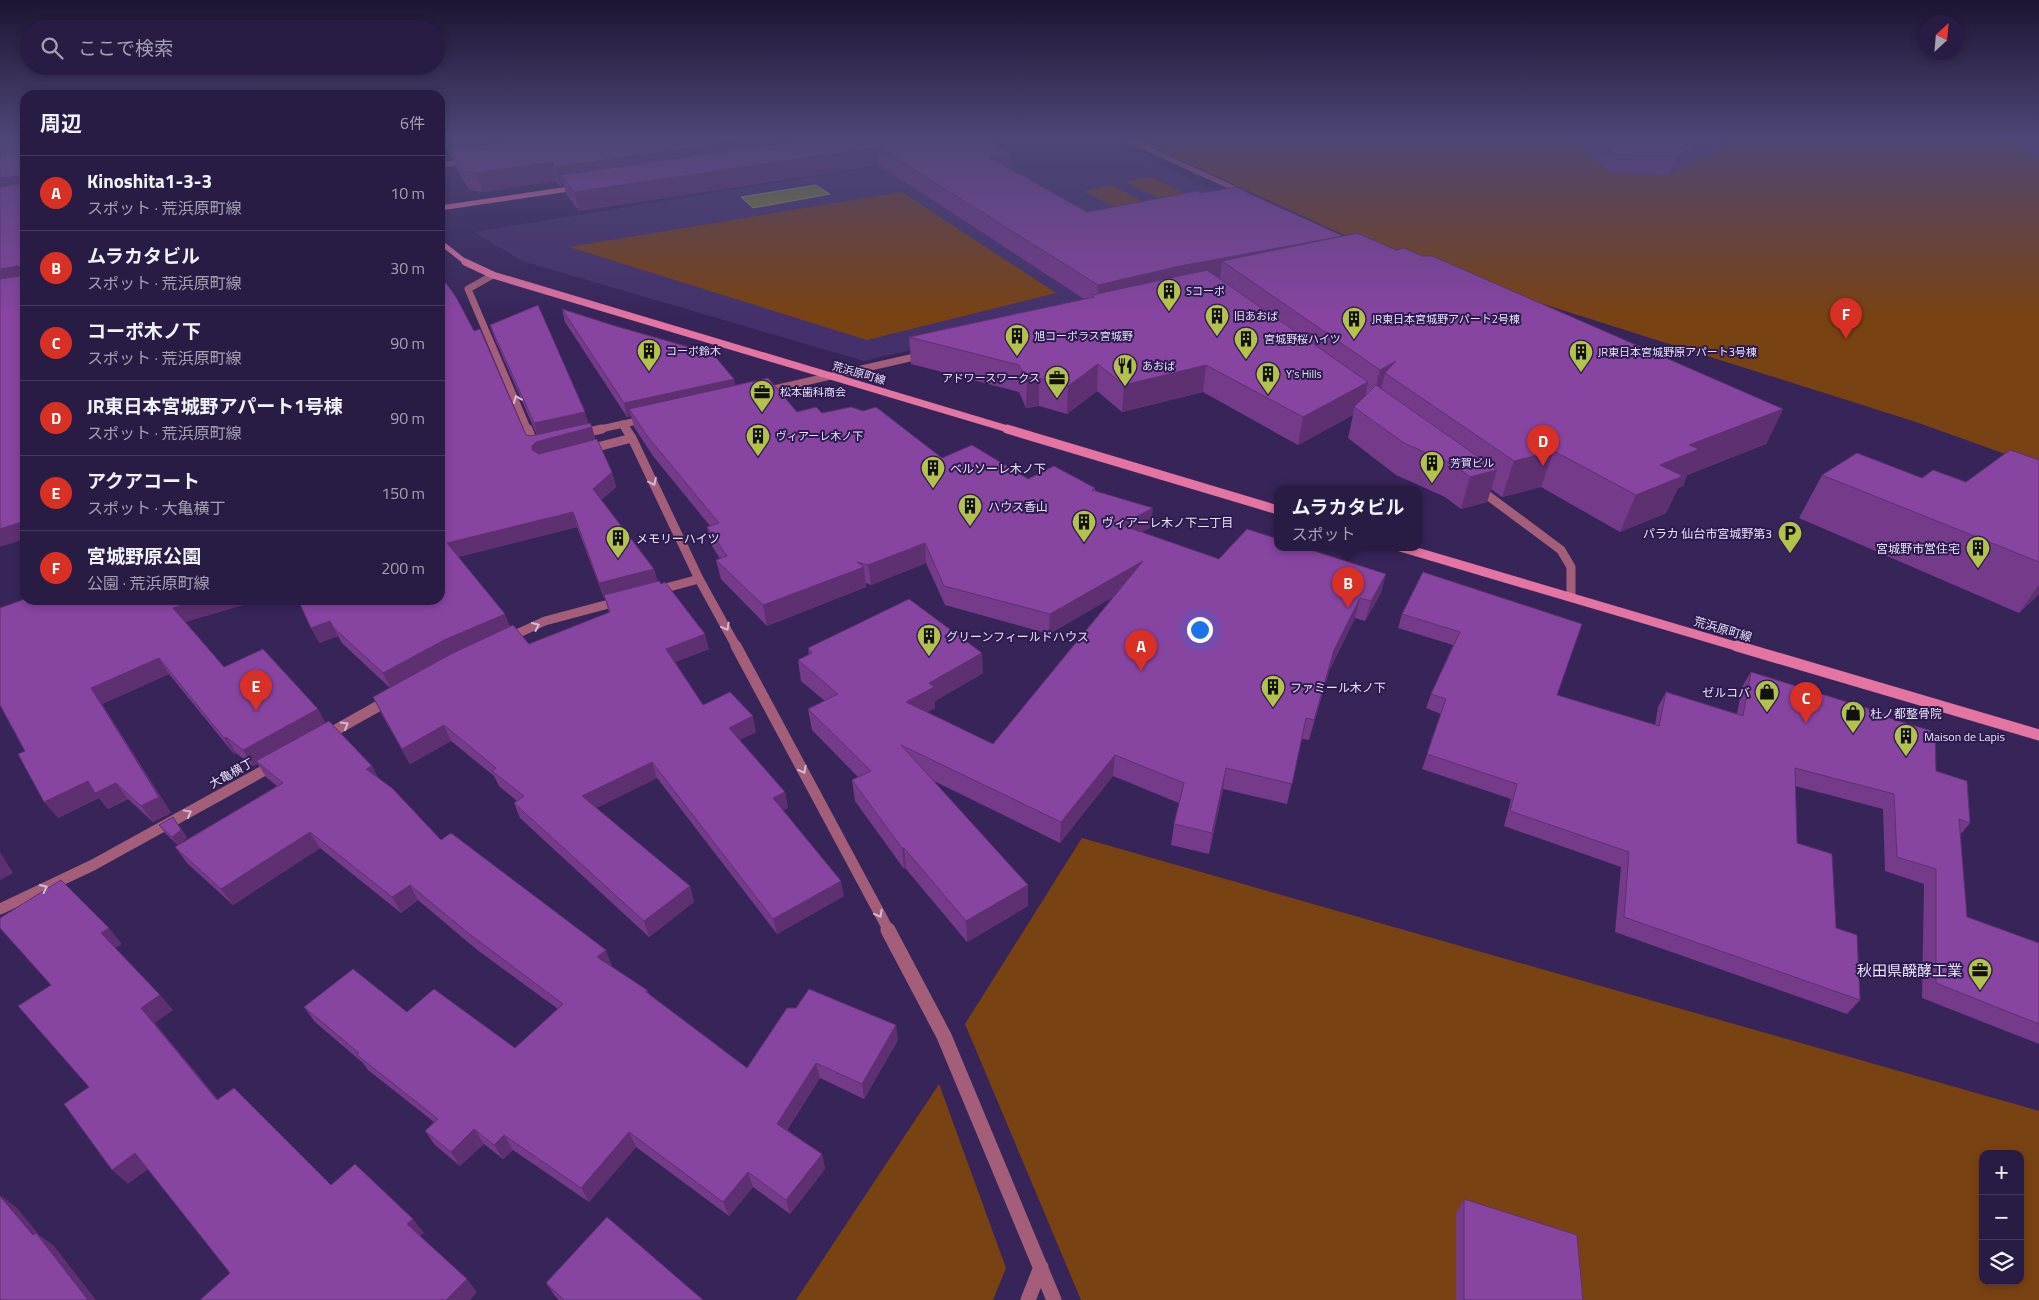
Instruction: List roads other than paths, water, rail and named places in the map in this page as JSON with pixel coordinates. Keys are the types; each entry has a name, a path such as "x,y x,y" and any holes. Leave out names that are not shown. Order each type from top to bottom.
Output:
{"main road":[{"path":"445,207 522,196"},
{"name":"荒浜原町線","path":"445,246 464,262 493,275 1274,509"},
{"name":"荒浜原町線","path":"1414,551 2039,734"}],"street":[{"path":"493,275 468,289 534,444 543,442"},
{"path":"760,392 927,354"},
{"path":"570,436 650,418"},
{"path":"622,424 632,438 699,579 819,798 944,1036 1054,1300"},
{"path":"578,452 632,438"},
{"path":"1474,484 1565,554 1573,568 1571,597"},
{"path":"649,592 699,579"},
{"path":"500,642 545,621 630,598"},
{"path":"318,740 403,692"},
{"name":"大亀横丁","path":"0,909 93,865 284,759"},
{"path":"1028,1300 1041,1267"}],"place":[{"name":"Sコーポ","path":"1169,312"},
{"name":"旧あおば","path":"1217,337"},
{"name":"宮城野原公園","path":"1846,339"},
{"name":"JR東日本宮城野アパート2号棟","path":"1354,340"},
{"name":"旭コーポラス宮城野","path":"1017,357"},
{"name":"宮城野桜ハイツ","path":"1246,360"},
{"name":"コーポ鈴木","path":"649,372"},
{"name":"JR東日本宮城野原アパート3号棟","path":"1581,373"},
{"name":"あおば","path":"1125,387"},
{"name":"Y's Hills","path":"1268,395"},
{"name":"アドワースワークス","path":"1057,399"},
{"name":"松本歯科商会","path":"762,413"},
{"name":"ヴィアーレ木ノ下","path":"758,457"},
{"name":"JR東日本宮城野アパート1号棟","path":"1543,466"},
{"name":"芳賀ビル","path":"1432,484"},
{"name":"ベルソーレ木ノ下","path":"933,489"},
{"name":"ハウス香山","path":"970,527"},
{"name":"ヴィアーレ木ノ下二丁目","path":"1084,543"},
{"name":"パラカ 仙台市宮城野第3","path":"1790,554"},
{"name":"メモリーハイツ","path":"618,559"},
{"name":"宮城野市営住宅","path":"1978,569"},
{"name":"ムラカタビル","path":"1348,608"},
{"name":"グリーンフィールドハウス","path":"929,657"},
{"name":"Kinoshita1-3-3","path":"1141,671"},
{"name":"ファミール木ノ下","path":"1273,708"},
{"name":"アクアコート","path":"256,711"},
{"name":"ゼルコバ","path":"1767,713"},
{"name":"コーポ木ノ下","path":"1806,723"},
{"name":"杜ノ都整骨院","path":"1853,734"},
{"name":"Maison de Lapis","path":"1906,757"},
{"name":"秋田県醗酵工業","path":"1980,991"}]}
